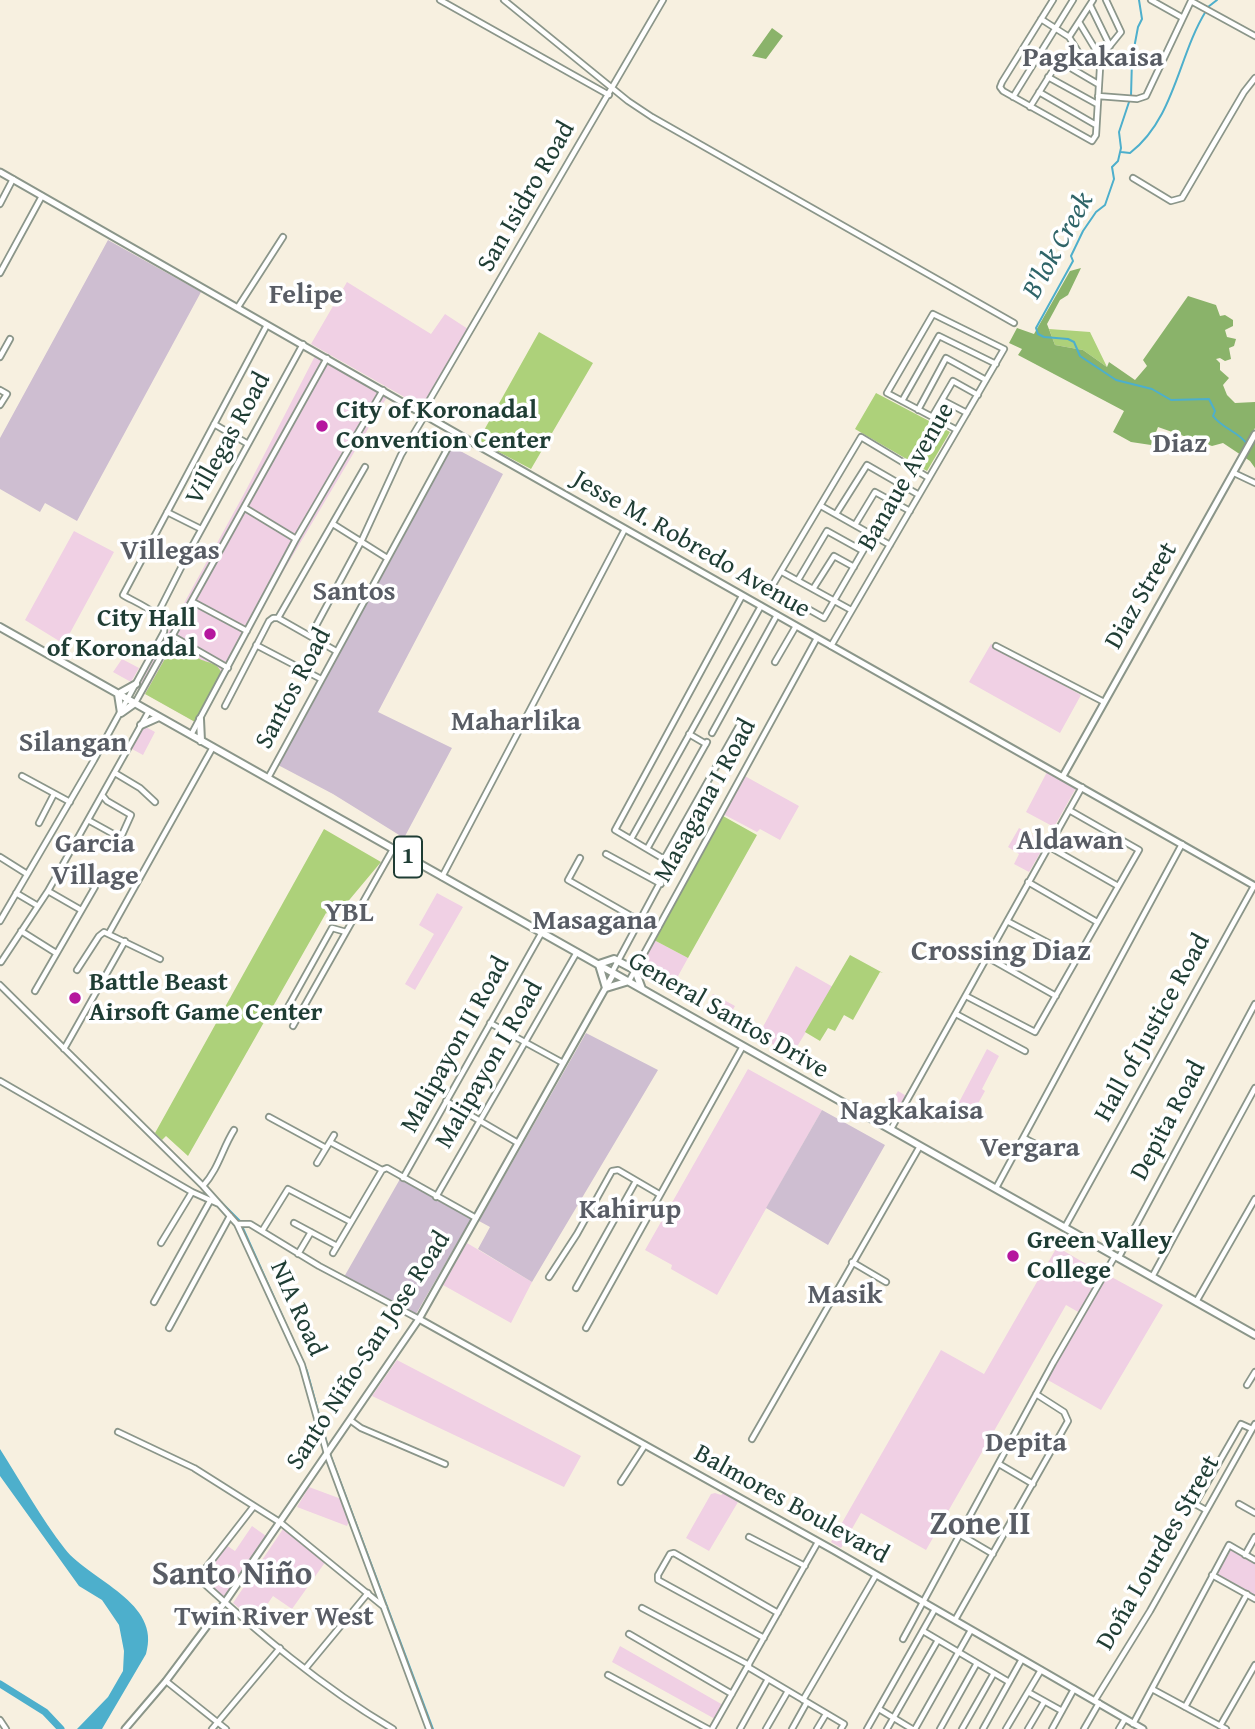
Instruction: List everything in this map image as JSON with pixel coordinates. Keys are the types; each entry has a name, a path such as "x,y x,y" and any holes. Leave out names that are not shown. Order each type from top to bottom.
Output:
{"highway":[{"name":"General Santos Drive","path":"0,627 1255,1335"},
{"path":"135,703 121,713 118,694 136,684"},
{"path":"142,725 159,717"},
{"path":"200,719 201,741"},
{"path":"629,981 606,988 599,964 614,959 635,970 642,989"}],"main road":[{"name":"Jesse M. Robredo Avenue","path":"0,172 1255,886"},
{"name":"Diaz Street","path":"1063,776 1255,434"},
{"name":"Santo Niño-San Jose Road","path":"129,1728 225,1602 419,1319 613,972"},
{"name":"Balmores Boulevard","path":"419,1319 818,1542 1143,1729"}],"street":[{"path":"440,0 608,94"},
{"path":"504,0 652,117 1014,323"},
{"name":"San Isidro Road","path":"311,635 361,541 401,455 663,0"},
{"path":"1041,19 1069,37 1079,53 1096,63 1101,70 1095,139 1090,141 1030,107 1003,91 1000,85 1041,19 1053,0"},
{"path":"1013,97 1073,0"},
{"path":"1096,63 1121,32 1106,0"},
{"path":"1151,0 1183,18"},
{"path":"1098,96 1143,98 1148,93 1190,1 1255,36"},
{"path":"1069,37 1092,2"},
{"path":"1092,2 1110,46"},
{"path":"1079,22 1100,57"},
{"path":"1042,51 1098,84"},
{"path":"1030,107 1058,62"},
{"path":"1048,77 1097,104"},
{"path":"1133,178 1171,201 1182,198 1244,92 1255,78"},
{"path":"1039,92 1096,125"},
{"path":"0,204 13,179"},
{"path":"0,273 42,196"},
{"path":"238,307 283,237"},
{"name":"Banaue Avenue","path":"831,646 1004,349 933,314 887,393 902,401"},
{"path":"157,615 123,595 268,324"},
{"path":"957,430 902,401 939,336 996,364"},
{"path":"0,357 10,339"},
{"name":"Villegas Road","path":"0,921 121,713 165,628 164,621 157,615 303,344"},
{"path":"135,703 327,358"},
{"path":"918,410 946,358 986,380"},
{"path":"932,417 953,381 978,395"},
{"path":"0,390 7,394 0,405"},
{"path":"191,735 296,539 383,390"},
{"path":"942,400 967,413"},
{"path":"214,424 248,444"},
{"name":"Santos Road","path":"268,778 456,433"},
{"path":"892,501 824,618 772,589 861,437 929,478"},
{"path":"836,514 867,465 919,495"},
{"path":"278,618 365,467"},
{"path":"1234,473 1255,483"},
{"path":"855,525 875,492 909,511"},
{"path":"821,506 890,545"},
{"path":"245,508 296,539"},
{"path":"167,512 201,529"},
{"path":"334,524 387,558"},
{"path":"442,877 625,529"},
{"path":"798,580 827,531 863,551"},
{"path":"813,589 834,556 854,567"},
{"path":"782,572 852,610"},
{"path":"613,972 669,866 664,859 615,830 742,596"},
{"path":"193,602 247,631"},
{"path":"631,839 761,606"},
{"path":"712,733 777,615"},
{"path":"225,706 270,620 278,618 336,651"},
{"path":"775,663 796,626"},
{"path":"174,637 228,667"},
{"name":"Masagana I Road","path":"629,981 817,638"},
{"path":"256,645 321,680"},
{"path":"996,646 1104,702"},
{"path":"1,962 48,891 149,711"},
{"path":"664,859 739,726"},
{"path":"647,849 706,743 689,734"},
{"path":"109,933 213,747"},
{"path":"115,773 143,790 155,802"},
{"path":"22,776 70,802"},
{"path":"891,1129 1082,787"},
{"path":"38,823 54,794"},
{"path":"88,820 117,836 122,835 131,815 107,801 102,795"},
{"path":"966,996 1035,1032 1139,850 1069,810"},
{"path":"996,1188 1182,844"},
{"path":"1048,846 1118,886"},
{"path":"293,1026 393,849"},
{"path":"606,854 661,884"},
{"path":"0,857 27,874"},
{"path":"580,858 568,880 640,921"},
{"path":"35,990 95,887 62,867"},
{"path":"1028,883 1098,922"},
{"name":"Hall of Justice Road","path":"1065,1227 1255,886"},
{"path":"48,891 81,909"},
{"path":"16,893 38,906"},
{"path":"1007,921 1077,958"},
{"path":"284,1014 332,928 346,932"},
{"path":"22,932 56,953"},
{"name":"Malipayon II Road","path":"403,1178 542,932"},
{"path":"77,970 100,934 109,933 160,959"},
{"path":"64,1049 125,941"},
{"name":"Malipayon I Road","path":"436,1197 578,952"},
{"path":"987,957 1056,996"},
{"name":"NIA Road","path":"0,985 205,1184 237,1224 302,1365 327,1454 429,1729"},
{"name":"Depita Road","path":"903,1639 1036,1394 1117,1256 1255,1004"},
{"path":"957,1014 1025,1051"},
{"path":"490,1023 562,1063"},
{"path":"586,1328 743,1046"},
{"path":"0,1081 192,1192 219,1204"},
{"path":"1152,1277 1255,1088"},
{"path":"446,1101 518,1143"},
{"path":"269,1117 326,1148"},
{"path":"205,1184 217,1169 225,1144 234,1130"},
{"path":"317,1163 334,1135"},
{"path":"1024,1138 1053,1153"},
{"path":"330,1142 382,1170"},
{"path":"752,1439 920,1145"},
{"path":"333,1253 382,1170 387,1168 476,1217"},
{"path":"549,1277 577,1234 612,1171 618,1170 659,1194"},
{"path":"576,1288 636,1181"},
{"path":"262,1231 288,1189 351,1222"},
{"path":"161,1243 192,1192"},
{"path":"1196,1302 1255,1199"},
{"path":"154,1302 210,1200"},
{"path":"169,1328 230,1216"},
{"path":"237,1224 248,1223 298,1254 419,1319"},
{"path":"294,1223 337,1246"},
{"path":"298,1254 312,1232"},
{"path":"852,1262 886,1282"},
{"path":"1247,1385 1255,1372"},
{"path":"954,1620 1068,1418 1064,1412 1036,1394"},
{"path":"350,1420 361,1428 445,1464"},
{"path":"1206,1510 1195,1504 1241,1424 1254,1427"},
{"name":"Doña Lourdes Street","path":"1084,1729 1254,1427"},
{"path":"118,1432 194,1468 281,1523 385,1607"},
{"path":"621,1482 645,1445"},
{"path":"999,1464 1032,1484"},
{"path":"1239,1504 1255,1513"},
{"path":"254,1506 198,1578 305,1669 356,1707 393,1729"},
{"path":"959,1534 993,1554"},
{"path":"749,1536 805,1566"},
{"path":"1245,1555 1255,1537"},
{"path":"608,1675 710,1729 818,1542"},
{"path":"1133,1724 1229,1545 1255,1560"},
{"path":"764,1639 658,1580 658,1575 670,1554 674,1553 778,1613"},
{"path":"792,1729 876,1575"},
{"path":"1212,1575 1255,1599"},
{"path":"305,1669 368,1593"},
{"path":"1185,1707 1247,1594"},
{"path":"642,1608 748,1666 844,1724 841,1729"},
{"path":"867,1729 935,1609"},
{"path":"878,1709 914,1729 971,1630"},
{"path":"923,1631 1009,1682"},
{"path":"629,1634 732,1694"},
{"path":"887,1729 937,1640"},
{"path":"212,1729 280,1648"},
{"path":"983,1729 1022,1659"},
{"path":"940,1729 977,1663"},
{"path":"1220,1726 1255,1665"},
{"path":"1006,1729 1041,1670"},
{"path":"962,1729 994,1673"},
{"path":"740,1729 768,1679"},
{"path":"166,1681 226,1729"},
{"path":"1052,1729 1074,1689"},
{"path":"1152,1689 1226,1729"},
{"path":"766,1729 788,1691"},
{"path":"1028,1692 1062,1712"},
{"path":"1028,1729 1044,1702"},
{"path":"817,1729 826,1714"},
{"path":"1119,1729 1125,1719"},
{"path":"0,1720 6,1729"}],"shaded area":[{"path":"108,240 201,292 77,521 45,503 40,512 0,489 0,438"},
{"path":"347,282 431,334 445,314 468,329 422,407 311,344"},
{"path":"315,356 387,397 271,592 203,720 198,717 195,722 137,689 245,492"},
{"path":"451,446 503,474 378,712 452,748 404,838 333,794 278,765"},
{"path":"74,531 114,552 64,644 25,620"},
{"path":"991,644 1081,695 1060,733 969,682"},
{"path":"122,659 139,668 131,682 113,672"},
{"path":"144,726 155,732 143,755 132,749"},
{"path":"1047,772 1076,788 1054,827 1026,812"},
{"path":"743,775 799,806 780,840 760,829 757,832 723,814"},
{"path":"1019,828 1046,843 1029,872 1014,864 1019,854 1008,847"},
{"path":"437,893 463,907 415,990 405,984 434,934 419,925"},
{"path":"654,940 688,958 672,987 638,968"},
{"path":"796,966 833,987 792,1055 758,1036"},
{"path":"713,994 735,1006 727,1020 705,1008"},
{"path":"586,1033 658,1070 532,1282 478,1249 490,1227 479,1221"},
{"path":"987,1049 999,1056 975,1109 967,1105 963,1112 956,1108"},
{"path":"748,1069 822,1110 717,1295 671,1269 672,1265 645,1250"},
{"path":"898,1091 908,1097 896,1117 886,1111"},
{"path":"822,1110 885,1145 828,1245 766,1208"},
{"path":"400,1179 471,1219 416,1314 344,1277"},
{"path":"467,1243 532,1282 511,1323 443,1285"},
{"path":"1057,1247 1088,1265 1083,1276 1097,1284 1080,1313 1066,1305 926,1550 861,1513 841,1548 831,1542 941,1350 984,1374"},
{"path":"1106,1274 1163,1305 1101,1410 1046,1379"},
{"path":"397,1360 581,1456 564,1487 372,1396"},
{"path":"309,1487 344,1500 350,1518 347,1526 297,1507"},
{"path":"724,1493 738,1502 709,1551 686,1538 711,1494"},
{"path":"252,1526 266,1536 224,1598 200,1578 226,1545 235,1551"},
{"path":"283,1529 326,1561 292,1609 273,1596 255,1622 233,1603"},
{"path":"1231,1550 1255,1564 1255,1595 1217,1574"},
{"path":"620,1646 723,1705 715,1719 612,1662"}],"green space":[{"path":"772,28 783,36 766,59 752,56"},
{"path":"1081,268 1068,295 1060,300 1047,324 1055,345 1083,350 1107,367 1109,362 1135,380 1147,366 1143,360 1188,296 1216,305 1220,316 1225,315 1233,320 1233,326 1225,330 1227,337 1236,339 1234,346 1229,348 1231,359 1216,359 1220,363 1220,370 1229,378 1223,385 1227,395 1235,403 1255,402 1255,428 1251,435 1255,438 1255,468 1250,461 1223,443 1212,446 1158,427 1151,445 1131,442 1113,432 1124,411 1018,355 1022,349 1009,343 1017,328 1034,334 1070,271"},
{"path":"1049,329 1090,332 1107,367 1083,350 1055,345"},
{"path":"539,332 593,363 531,469 478,441"},
{"path":"876,393 950,432 927,471 855,429"},
{"path":"172,646 215,665 222,674 195,722 145,694"},
{"path":"723,816 757,835 688,958 654,940"},
{"path":"324,829 381,862 335,917 326,913 188,1156 166,1136 162,1140 155,1133"},
{"path":"850,955 883,973 880,972 853,1020 844,1015 835,1031 828,1028 820,1041 805,1032"}],"water":[{"path":"0,1449 65,1549 76,1561 121,1594 144,1620 148,1636 146,1654 102,1729 77,1729 108,1697 123,1671 124,1651 119,1625 102,1600 79,1586 0,1476"}],"waterway":[{"name":"B'lok Creek","path":"1139,0 1142,19 1132,59 1131,96 1119,132 1121,148 1118,161 1112,167 1114,179 1105,205 1096,212 1083,231 1071,256 1073,261 1036,328 1038,334 1044,337 1074,342 1080,356 1116,380 1152,389 1171,400 1209,399 1215,411 1213,416 1247,444"},
{"path":"1208,7 1217,0"},
{"path":"1121,152 1130,153 1145,139 1157,122 1206,11"},
{"path":"206,1187 240,1221"},
{"path":"242,1226 307,1371 327,1444"},
{"path":"330,1454 433,1729"},
{"path":"0,1684 45,1712 61,1729"}],"place":[{"name":"City of Koronadal Convention Center","path":"322,426"},
{"name":"City Hall of Koronadal","path":"210,634"},
{"name":"Battle Beast Airsoft Game Center","path":"75,998"},
{"name":"Green Valley College","path":"1013,1256"}],"district":[{"name":"Pagkakaisa","path":"1093,59"},
{"name":"Felipe","path":"306,296"},
{"name":"Diaz","path":"1180,445"},
{"name":"Villegas","path":"170,552"},
{"name":"Santos","path":"354,593"},
{"name":"Maharlika","path":"516,723"},
{"name":"Silangan","path":"73,744"},
{"name":"Aldawan","path":"1070,842"},
{"name":"Garcia Village","path":"95,861"},
{"name":"YBL","path":"349,914"},
{"name":"Masagana","path":"595,922"},
{"name":"Crossing Diaz","path":"1001,952"},
{"name":"Nagkakaisa","path":"912,1112"},
{"name":"Vergara","path":"1030,1149"},
{"name":"Kahirup","path":"630,1211"},
{"name":"Masik","path":"845,1296"},
{"name":"Depita","path":"1026,1444"},
{"name":"Zone II","path":"980,1526"},
{"name":"Santo Niño","path":"232,1576"},
{"name":"Twin River West","path":"274,1618"}]}
